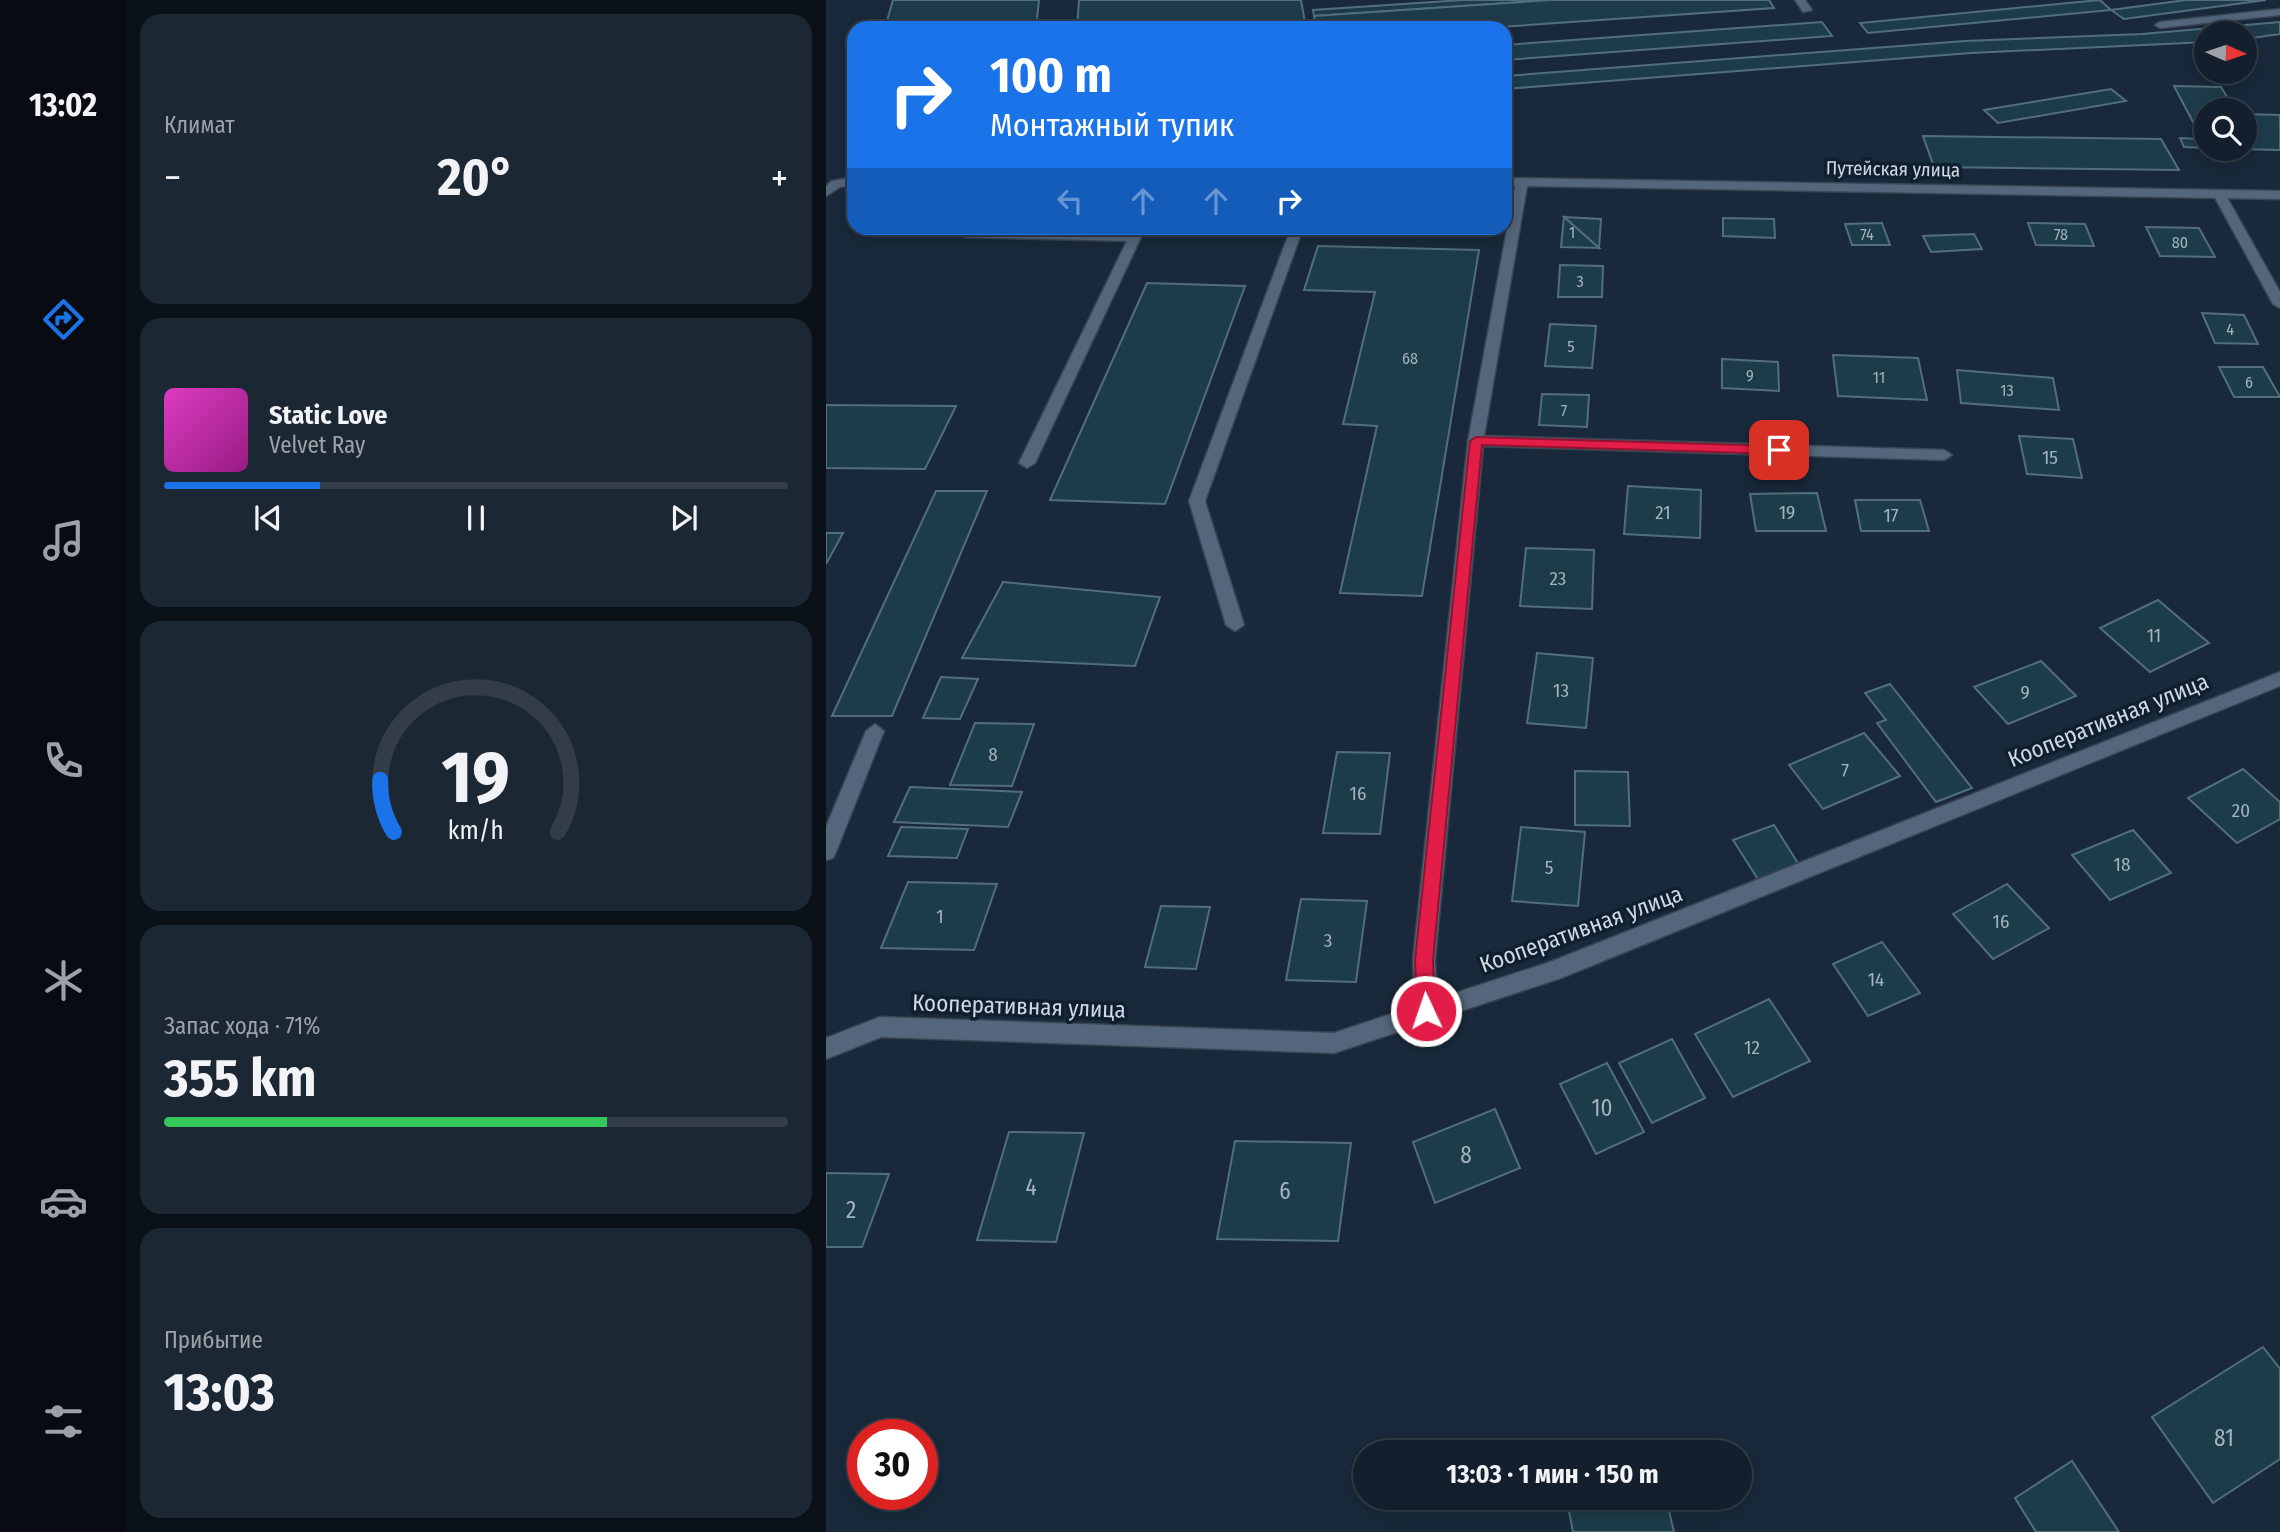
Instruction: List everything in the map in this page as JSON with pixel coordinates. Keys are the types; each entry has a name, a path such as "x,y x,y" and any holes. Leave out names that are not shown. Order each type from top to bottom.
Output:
{"street":[{"path":"1800,0 1807,10"},
{"path":"2160,25 2280,12"},
{"path":"826,174 831,188"},
{"name":"Путейская улица","path":"1513,182 2280,195"},
{"path":"2219,194 2280,304"},
{"path":"1027,463 1135,237 1111,235"},
{"path":"1235,625 1197,501 1294,235"},
{"path":"1426,1011 1424,960 1476,441 1505,235"},
{"path":"1476,441 1944,454"},
{"name":"Кооперативная улица","path":"826,1049 880,1027 1334,1043 1553,971 2280,679"},
{"path":"826,852 875,731"}],"building":[{"path":"893,0 1039,0 1037,21 887,21"},
{"path":"1079,0 1301,0 1305,21 1078,21"},
{"path":"1463,0 1551,0 1314,16 1313,10"},
{"path":"1551,0 1769,0 1774,8 1512,26 1512,21 1314,21 1314,16"},
{"path":"2100,0 2111,10 1868,33 1860,23"},
{"path":"2186,0 2266,0 2124,19 2111,10"},
{"path":"1822,22 1832,36 1512,59 1512,44"},
{"path":"2280,22 2280,34 2258,37 2258,24"},
{"path":"2194,29 2194,43 1971,53 1512,88 1512,75 1965,41"},
{"path":"2174,86 2221,87 2228,98 2194,98 2194,124"},
{"path":"2111,89 2126,101 1998,123 1984,110"},
{"path":"2257,114 2280,115 2280,150 2257,149"},
{"path":"1923,136 2161,139 2179,170 1934,167"},
{"path":"2180,138 2194,139 2194,147 2184,147"},
{"path":"1564,217 1601,219 1599,248"},
{"path":"1564,217 1599,248 1561,247"},
{"path":"1723,218 1774,219 1775,238 1723,236"},
{"path":"1882,223 1890,245 1852,245 1845,224"},
{"path":"2028,223 2085,224 2094,246 2036,245"},
{"path":"2146,227 2199,228 2215,257 2160,256"},
{"path":"1974,234 1982,249 1931,252 1923,236"},
{"path":"1318,246 1479,250 1422,596 1340,593 1377,426 1343,424 1375,292 1304,290"},
{"path":"1560,265 1603,266 1602,297 1558,297"},
{"path":"1147,283 1245,286 1165,504 1050,500"},
{"path":"2202,313 2244,315 2258,344 2215,343"},
{"path":"1550,324 1596,326 1592,368 1545,366"},
{"path":"1833,355 1918,358 1927,400 1838,396"},
{"path":"1722,359 1778,362 1779,391 1722,388"},
{"path":"2219,367 2263,367 2280,397 2234,397"},
{"path":"1957,370 2053,378 2059,410 1961,403"},
{"path":"1542,394 1589,395 1587,427 1539,425"},
{"path":"826,405 956,406 925,469 826,468"},
{"path":"2019,436 2073,439 2082,478 2027,474"},
{"path":"1628,486 1701,490 1700,538 1624,534"},
{"path":"936,491 987,491 892,716 832,716"},
{"path":"1817,493 1826,531 1756,531 1750,494"},
{"path":"1855,500 1920,500 1929,531 1861,531"},
{"path":"826,533 843,533 826,564"},
{"path":"1526,548 1594,550 1592,609 1520,606"},
{"path":"1003,582 1160,597 1135,666 962,658"},
{"path":"2158,600 2209,643 2150,672 2100,628"},
{"path":"1537,653 1593,658 1586,728 1527,723"},
{"path":"2041,661 2076,696 2008,724 1974,687"},
{"path":"941,677 978,679 960,719 923,718"},
{"path":"1890,684 1972,788 1936,802 1877,723 1886,720 1865,693"},
{"path":"975,723 1034,724 1012,786 950,785"},
{"path":"1864,733 1900,776 1823,809 1789,765"},
{"path":"1337,752 1390,753 1380,834 1323,833"},
{"path":"2243,769 2280,802 2280,819 2237,843 2188,798"},
{"path":"1575,771 1628,772 1630,826 1575,825"},
{"path":"910,787 1022,792 1008,827 894,822"},
{"path":"1774,825 1801,868 1761,884 1733,840"},
{"path":"901,827 968,829 957,858 888,856"},
{"path":"1521,827 1585,832 1578,906 1512,901"},
{"path":"2133,830 2171,873 2110,900 2072,855"},
{"path":"908,882 997,884 974,950 881,948"},
{"path":"2007,884 2049,928 1993,959 1953,914"},
{"path":"1301,899 1367,901 1356,982 1286,980"},
{"path":"1161,906 1210,907 1196,969 1145,967"},
{"path":"1882,942 1920,993 1868,1016 1833,964"},
{"path":"1769,999 1810,1061 1733,1097 1695,1034"},
{"path":"1672,1039 1705,1098 1652,1123 1619,1063"},
{"path":"1607,1063 1644,1132 1596,1154 1560,1084"},
{"path":"1495,1109 1520,1168 1435,1203 1413,1142"},
{"path":"1009,1132 1084,1133 1056,1242 977,1240"},
{"path":"1235,1141 1351,1143 1338,1241 1217,1239"},
{"path":"826,1173 889,1174 862,1247 826,1247"},
{"path":"2263,1347 2280,1369 2280,1459 2213,1503 2152,1417"},
{"path":"2072,1461 2119,1532 2036,1532 2015,1498"},
{"path":"1569,1510 1669,1510 1674,1532 1573,1532"}],"route":[{"path":"1426,1011 1424,960 1476,441 1779,450"}]}
